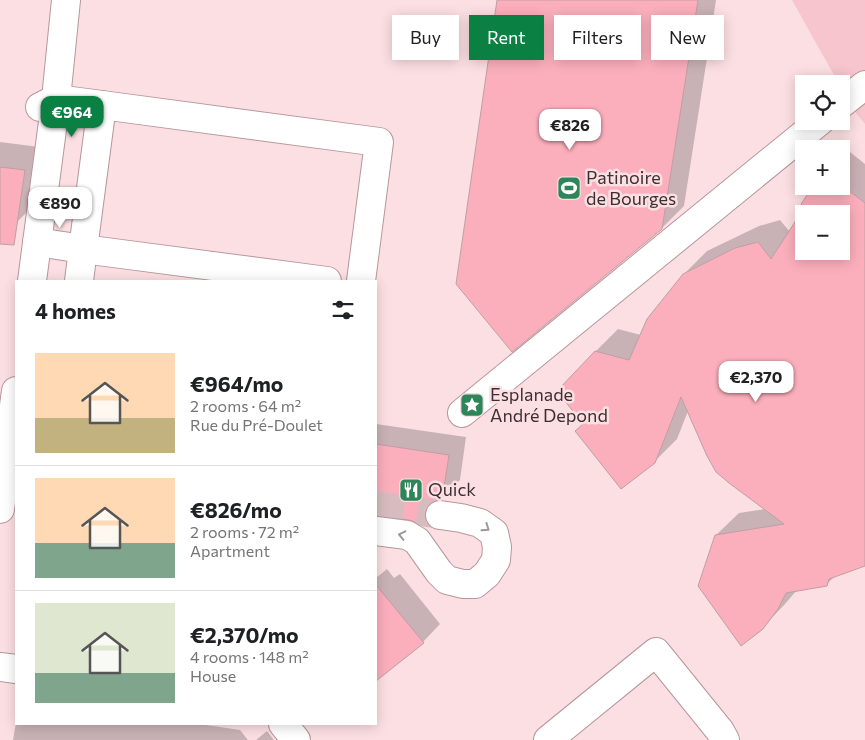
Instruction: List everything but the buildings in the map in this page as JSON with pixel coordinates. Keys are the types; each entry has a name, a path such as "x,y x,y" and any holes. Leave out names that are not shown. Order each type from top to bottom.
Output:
{"street":[{"path":"32,280 56,99 66,0"},
{"path":"850,97 865,85"},
{"path":"56,99 379,142 361,280"},
{"path":"79,280 102,105"},
{"path":"462,413 809,130"},
{"path":"37,242 319,280"},
{"path":"0,509 15,398"},
{"path":"377,531 407,535 417,542 447,580 463,584 476,584 487,574 496,560 497,547 494,533 480,523 440,515"},
{"path":"548,740 656,652 720,731 725,740"},
{"path":"0,667 15,669"},
{"path":"284,725 296,740"}],"shaded area":[{"path":"792,0 865,0 865,124 850,104 850,75 834,75"}],"tunnel":[{"path":"377,505 440,515"}],"place":[{"name":"Patinoire de Bourges","path":"569,188"},
{"name":"Esplanade André Depond","path":"472,405"},
{"name":"Quick","path":"411,490"}]}
